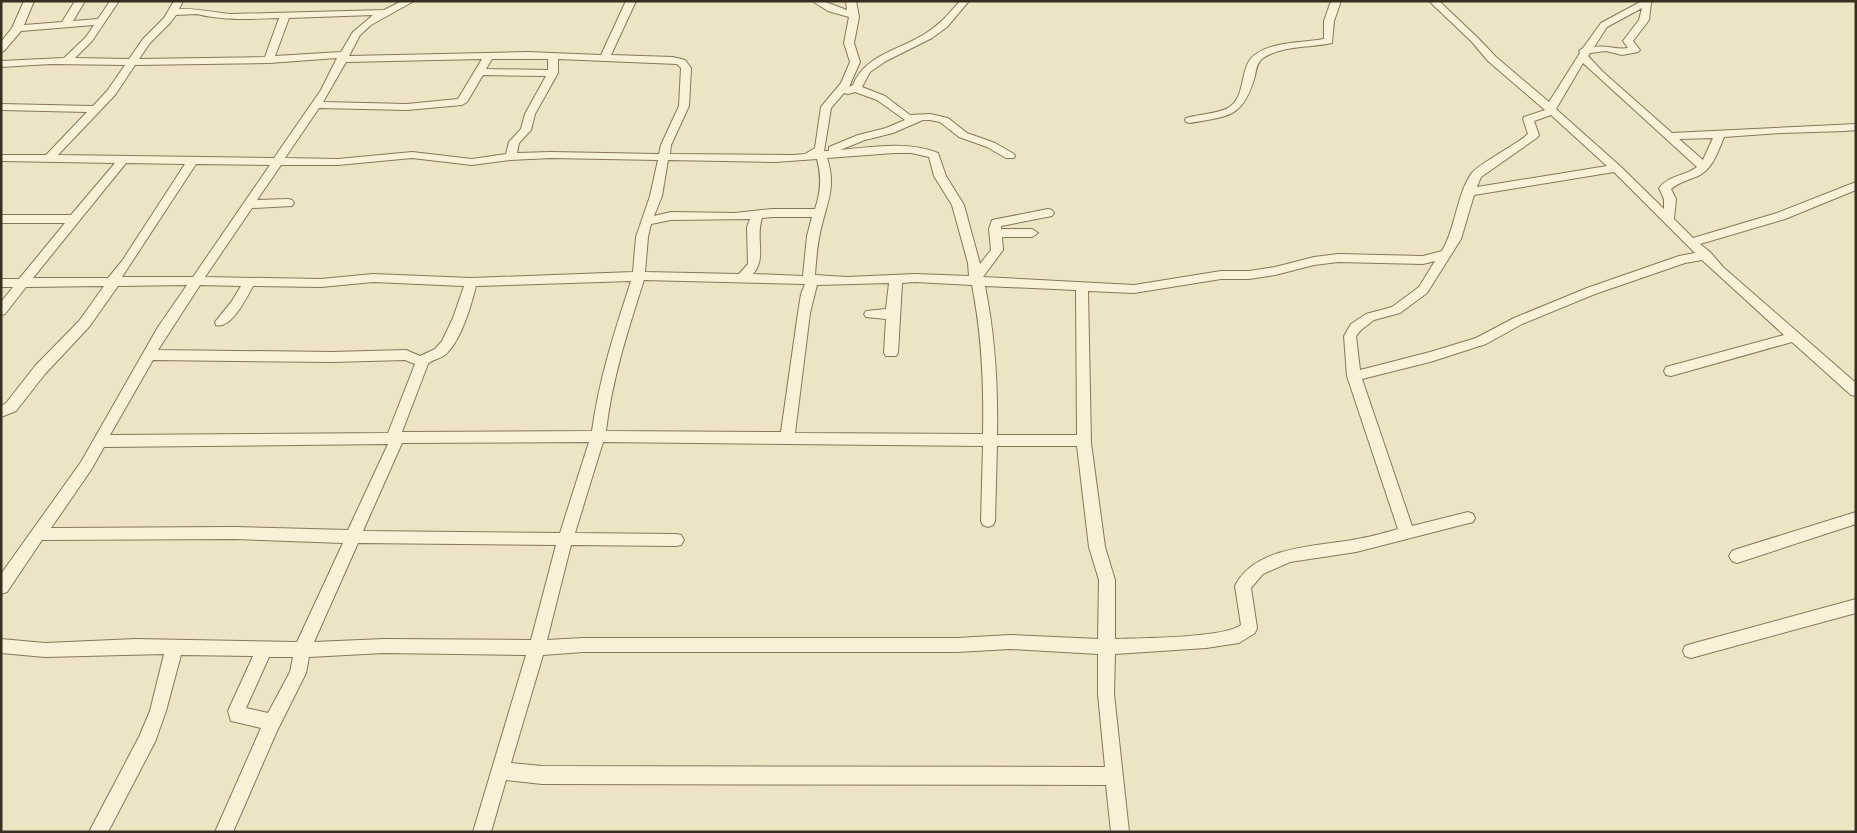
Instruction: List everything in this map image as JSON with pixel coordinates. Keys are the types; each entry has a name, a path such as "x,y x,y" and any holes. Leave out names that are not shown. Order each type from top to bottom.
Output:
{"street":[{"path":"1,49 17,29 29,1"},
{"path":"65,25 75,12 80,1"},
{"path":"66,60 88,39 115,1"},
{"path":"49,158 122,80 146,41 174,12 179,1"},
{"path":"1,587 72,488 101,441 163,330 326,90 343,57 362,27 387,11 410,1"},
{"path":"605,57 631,1"},
{"path":"816,1 831,9 853,15"},
{"path":"786,439 804,313 811,279 813,236 818,212 825,199 828,184 816,155 821,144 826,107 846,84 855,62 849,43 853,15 850,6 851,1"},
{"path":"855,88 866,70 929,36 944,25 965,1"},
{"path":"1190,120 1224,114 1236,109 1242,102 1254,60 1257,56 1275,50 1329,41 1329,22 1336,1"},
{"path":"1433,1 1475,40 1492,59 1616,168 1706,255 1719,270 1796,336 1856,391"},
{"path":"1583,53 1606,48 1622,52 1635,50 1628,42 1633,32 1644,22 1650,2"},
{"path":"1408,534 1354,376 1350,336 1356,328 1370,317 1396,310 1423,290 1455,238 1476,175 1511,151 1525,144 1534,135 1528,119 1552,110 1583,53 1604,25 1650,2"},
{"path":"174,12 198,11 223,17 387,11"},
{"path":"269,60 285,16"},
{"path":"2,32 101,22"},
{"path":"1583,53 1599,74 1704,167"},
{"path":"2,64 66,60 133,62 343,57 538,56 673,60 685,64 684,106 666,146 656,196 646,221 642,237 639,276 603,398 598,436 565,539 536,647 482,832"},
{"path":"536,73 538,56"},
{"path":"512,157 514,142 526,130 530,114 553,73 553,56"},
{"path":"315,106 407,107 462,102 488,57"},
{"path":"480,72 553,73"},
{"path":"838,92 855,88 888,102 906,116 944,120 964,135 991,145 1010,156"},
{"path":"1,107 96,109"},
{"path":"816,155 838,148 862,136 890,131 920,118"},
{"path":"1670,136 1856,127"},
{"path":"1668,218 1670,199 1665,188 1669,183 1694,174 1704,167 1719,135"},
{"path":"1,158 338,162 412,155 472,162 552,155 775,159 883,150 921,150 934,155 940,176 958,205 974,263 986,324 991,385 988,521"},
{"path":"1,412 12,407 40,370 84,324 126,264 194,159"},
{"path":"1,311 74,219 124,160"},
{"path":"1469,192 1616,168"},
{"path":"1692,242 1781,216 1856,186"},
{"path":"249,204 288,203"},
{"path":"646,221 671,216 735,217 757,214 818,212"},
{"path":"976,279 997,250 995,224 1048,213"},
{"path":"742,278 754,265 753,227 757,214"},
{"path":"1,219 74,219"},
{"path":"996,233 1032,233"},
{"path":"1,283 196,281 321,283 374,278 471,282 639,276 976,279 1134,289 1187,282 1212,276 1274,271 1314,261 1338,258 1423,260 1444,254"},
{"path":"1354,376 1481,341 1518,321 1591,291 1683,258 1706,255"},
{"path":"891,353 892,314 896,279"},
{"path":"221,322 237,304 249,282"},
{"path":"224,832 271,725 298,673 302,650 395,439 422,362 428,356 438,353 445,345 468,296 471,282"},
{"path":"1082,286 1084,442 1097,547 1107,580 1106,694 1120,832"},
{"path":"870,314 892,314"},
{"path":"1671,371 1796,336"},
{"path":"149,355 332,357 406,355 422,362"},
{"path":"101,441 598,436 1084,442"},
{"path":"1,646 45,650 173,647 302,650 384,646 558,648 593,645 956,645 1010,642 1105,647 1206,641 1239,636 1249,628 1243,586 1258,569 1289,556 1356,546 1468,518"},
{"path":"1737,556 1856,518"},
{"path":"39,534 234,533 676,540"},
{"path":"1691,650 1856,606"},
{"path":"98,832 146,742 158,711 172,659 173,647"},
{"path":"265,648 236,711 237,715 263,719 271,725"},
{"path":"500,771 552,775 1114,776"}]}
